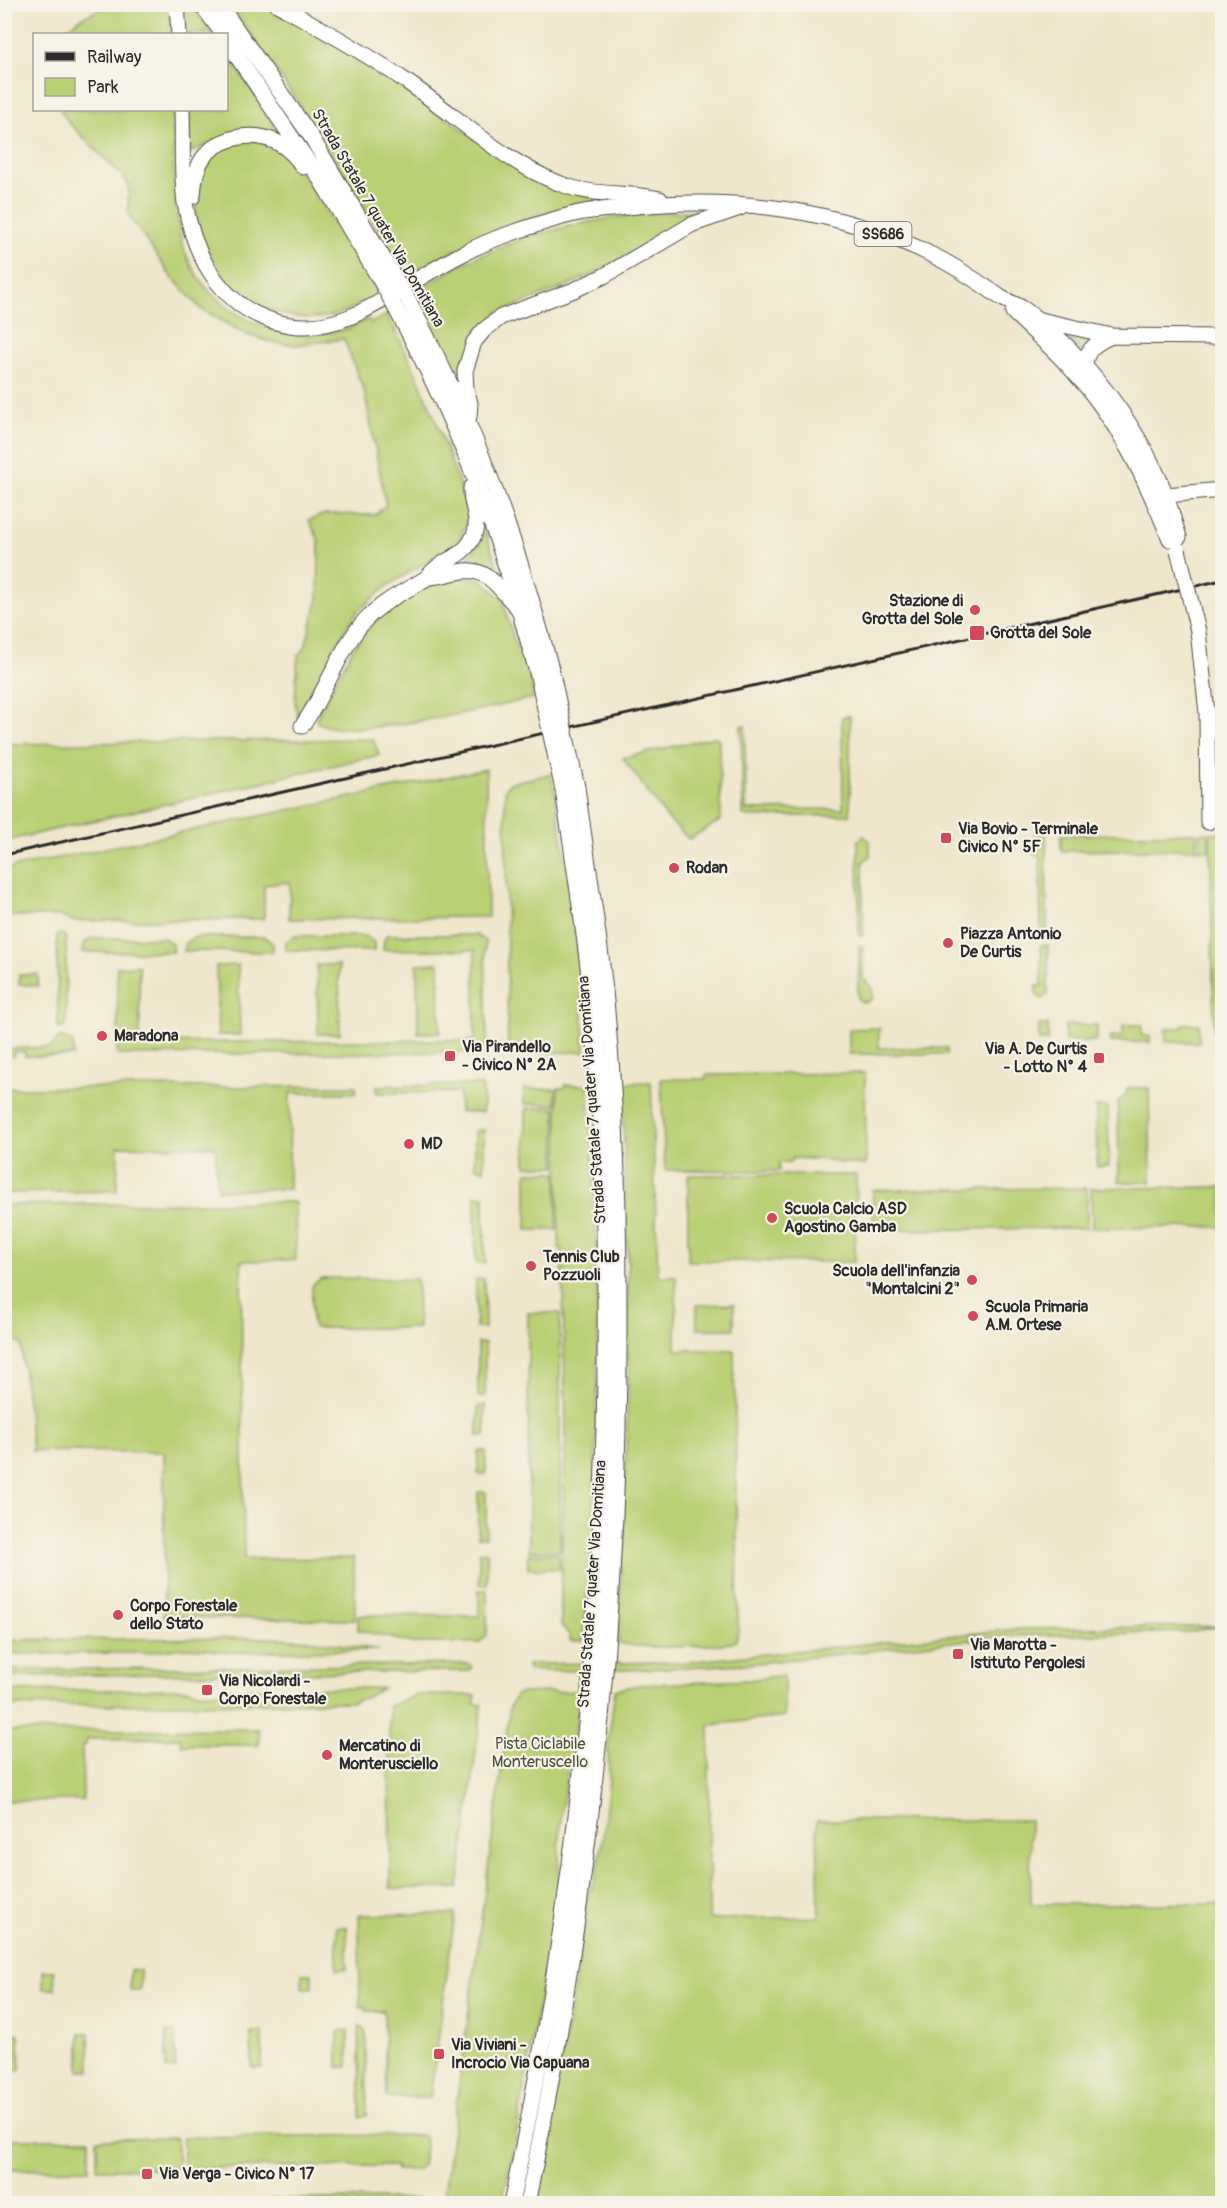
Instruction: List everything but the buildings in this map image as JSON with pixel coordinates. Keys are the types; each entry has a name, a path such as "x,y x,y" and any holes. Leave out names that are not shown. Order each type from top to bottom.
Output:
{"highway":[{"path":"177,4 180,33"},
{"path":"201,4 221,33"},
{"name":"Strada Statale 7 quater Via Domitiana","path":"219,4 312,138 469,424 526,581 596,918 606,1109 603,1185 606,1352 601,1637 576,1927 551,2079 526,2204"},
{"path":"277,4 407,82 531,171 580,190 645,195 677,203"},
{"name":"Strada Statale 7 quater Via Domitiana","path":"228,43 389,281"},
{"path":"182,111 185,203 198,252 222,290 246,309 278,322 306,326 339,322 361,313 445,263 505,235 580,213 677,203"},
{"path":"191,223 194,178 199,164 218,144 231,139 253,135 276,141 296,155 304,169 321,179"},
{"name":"SS686","path":"677,203 748,204 779,208 837,219 903,242 963,272 1005,300 1020,306 1084,366 1112,411 1147,457 1166,495 1198,631 1207,713 1208,822"},
{"path":"469,424 470,403 465,371 474,342 484,330 501,317 574,290 604,276 691,225 748,204"},
{"name":"SS686","path":"1005,300 1014,313 1112,411 1148,484 1170,540 1178,543"},
{"name":"Strada Statale 7 quater Via Domitiana","path":"402,303 472,473 505,560 520,610 544,670"},
{"name":"SS686","path":"1036,319 1112,336 1222,337"},
{"path":"1086,386 1085,359 1098,342 1112,336"},
{"path":"302,726 348,644 364,622 386,602 428,577 434,569 459,554 473,537 476,513 471,495 472,473"},
{"name":"SS686","path":"1148,484 1166,495"},
{"path":"1166,495 1222,490"},
{"name":"SS686","path":"1178,543 1181,510 1195,493"},
{"path":"428,577 439,577 463,571 482,573 493,580 520,610"},
{"name":"Strada Statale 7 quater Via Domitiana","path":"511,2204 552,1986 576,1812 596,1697"}],"green space":[{"path":"110,5 169,5 171,33 67,33 68,28 81,18"},
{"path":"183,5 192,5 212,33 185,33"},
{"path":"229,5 266,5 282,13 353,52 514,166 599,200 536,217 496,231 406,277 321,138"},
{"path":"228,55 282,136 246,129 191,152 188,111 228,111"},
{"path":"61,111 173,111 176,210 182,242 192,266 206,288 246,319 296,334 322,334 347,329 368,319 371,323 387,315 410,361 440,431 469,517 460,538 449,548 387,586 357,612 298,717 295,702 298,655 305,648 318,598 319,541 309,520 325,514 375,515 386,505 365,394 344,339 295,345 271,342 245,334 201,309 170,275 128,214 129,186 123,177 70,124"},
{"path":"256,140 291,157 379,293 338,314 310,318 282,314 255,303 232,286 214,265 201,239 196,212 203,173 210,160 221,149 233,144"},
{"path":"700,212 622,260 567,286 497,313 457,378 414,292 479,256 531,236 612,218"},
{"path":"1061,331 1089,338 1089,341 1081,352"},
{"path":"485,531 499,571 482,562 466,560 481,542"},
{"path":"451,577 481,579 502,599 515,643 529,674 534,698 456,715 387,726 332,727 317,722 317,716 346,661 374,621 394,605"},
{"path":"850,716 850,815 747,817 743,815 741,726 745,726 746,810 843,809 842,717"},
{"path":"714,737 718,738 719,742 721,820 689,839 667,818 623,758"},
{"path":"373,739 379,755 5,841 5,744"},
{"path":"486,769 488,917 289,919 290,882 264,885 264,919 72,921 59,916 5,916 5,869"},
{"path":"551,774 573,912 585,1052 514,1053 508,1047 505,790 510,783"},
{"path":"1038,833 1046,836 1047,935 1041,935 1040,858 1034,853 1034,836"},
{"path":"1196,833 1196,849 1061,851 1061,835"},
{"path":"1199,833 1209,833 1209,850 1199,850"},
{"path":"1210,833 1222,833 1222,1030 1214,1030"},
{"path":"864,836 870,841 870,856 863,862 863,936 859,936 858,841"},
{"path":"62,934 66,938 66,1026 60,1029 58,1028 57,935"},
{"path":"387,935 476,935 485,941 487,1048 485,1052 117,1055 117,1043 475,1040 475,950 383,950"},
{"path":"295,936 366,936 374,943 374,951 285,950 286,942"},
{"path":"194,937 265,937 273,944 273,952 183,951 185,943"},
{"path":"93,938 164,938 172,944 172,952 83,952 84,943"},
{"path":"1041,945 1048,945 1048,994 1042,999 1036,994 1036,986 1042,986"},
{"path":"859,946 863,946 863,979 872,987 872,999 864,1003 858,999"},
{"path":"439,963 440,1033 418,1033 417,964"},
{"path":"238,965 240,1035 218,1035 216,966"},
{"path":"317,965 339,965 340,1034 318,1034"},
{"path":"139,966 140,1036 118,1036 117,967"},
{"path":"38,974 38,986 19,984 19,975"},
{"path":"1183,1024 1199,1024 1199,1042 1166,1042 1166,1028 1182,1028"},
{"path":"1039,1025 1048,1025 1048,1041 1039,1041"},
{"path":"1065,1025 1097,1025 1097,1041 1065,1041"},
{"path":"1123,1025 1142,1025 1142,1036 1150,1036 1150,1042 1110,1042 1110,1037 1123,1036"},
{"path":"879,1028 879,1048 947,1048 947,1054 849,1054 849,1029"},
{"path":"60,1037 73,1042 73,1056 25,1056 25,1052 14,1052 14,1056 5,1056 5,1049 51,1047"},
{"path":"865,1073 866,1165 833,1162 833,1160 793,1158 790,1162 779,1163 779,1171 665,1170 661,1079 706,1079 706,1075"},
{"path":"651,1082 658,1276 676,1276 676,1350 734,1350 738,1631 736,1640 732,1643 661,1647 618,1643 628,1400 628,1264 622,1083"},
{"path":"480,1085 483,1088 483,1112 460,1112 459,1092 377,1093 377,1086"},
{"path":"565,1085 588,1085 596,1224 598,1363 596,1433 583,1641 570,1641 570,1636 561,1625 566,1432 562,1249 559,1249 558,1088 565,1088"},
{"path":"356,1086 356,1093 290,1093 289,1189 218,1190 215,1147 118,1146 117,1191 5,1193 5,1088"},
{"path":"1127,1088 1149,1088 1151,1182 1119,1182 1118,1102 1127,1093"},
{"path":"524,1089 556,1089 556,1105 524,1104"},
{"path":"1096,1107 1108,1107 1109,1166 1097,1167"},
{"path":"526,1108 556,1108 556,1166 526,1166"},
{"path":"484,1130 484,1170 475,1167 475,1132"},
{"path":"527,1172 557,1172 557,1230 527,1230"},
{"name":"Scuola Calcio ASD Agostino Gamba","path":"688,1175 856,1175 855,1262 688,1261"},
{"path":"1222,1187 1222,1227 1092,1228 1091,1188"},
{"path":"1087,1188 1087,1228 873,1230 873,1190"},
{"path":"475,1196 484,1196 485,1263 476,1263"},
{"path":"295,1202 296,1260 241,1261 244,1559 354,1558 355,1620 164,1617 164,1452 32,1451 21,1344 5,1336 5,1205"},
{"path":"321,1278 417,1279 418,1328 315,1328 312,1323 312,1286"},
{"path":"476,1279 484,1279 485,1328 476,1328"},
{"path":"734,1304 734,1329 697,1329 697,1305"},
{"path":"528,1313 560,1313 560,1551 529,1551"},
{"path":"478,1343 485,1343 485,1396 478,1397"},
{"path":"485,1405 485,1436 478,1436 478,1407"},
{"path":"478,1451 486,1451 486,1474 478,1474"},
{"path":"478,1492 486,1492 486,1537 478,1537"},
{"path":"479,1552 487,1552 487,1584 479,1584"},
{"path":"528,1554 559,1554 559,1569 528,1569"},
{"path":"479,1590 487,1590 487,1635 479,1643 412,1643 358,1630 358,1615 479,1616"},
{"path":"1222,1626 1222,1628 1205,1628 1190,1632 1006,1636 747,1664 625,1670 530,1671 527,1667 530,1664 685,1662 1017,1629"},
{"path":"301,1639 379,1650 226,1652 186,1648 145,1653 5,1654 5,1640"},
{"path":"468,1664 472,1667 468,1671 4,1676 5,1670"},
{"path":"784,1675 784,1717 709,1725 709,1919 819,1917 817,1820 1030,1820 1031,1904 1222,1904 1222,2203 535,2204 576,1978 586,1899 595,1879 602,1846 609,1780 608,1745 615,1690 639,1685 749,1680"},
{"path":"383,1688 352,1702 4,1706 5,1691 189,1689 216,1692 231,1689"},
{"name":"Pista Ciclabile Monteruscello","path":"580,1691 562,1811 559,1884 515,2141 502,2203 443,2203 510,1706 516,1695 522,1693"},
{"path":"417,1695 476,1695 474,1704 482,1705 458,1888 390,1888 389,1706"},
{"path":"259,1729 259,1745 181,1745 181,1738 87,1739 86,1745 82,1746 83,1800 5,1801 5,1731"},
{"path":"455,1914 430,2098 386,2097 384,2011 366,2011 366,2007 360,2007 359,1915"},
{"path":"337,1927 347,1927 347,1969 337,1969"},
{"path":"130,1970 140,1970 140,1990 130,1990"},
{"path":"43,1971 54,1971 55,1989 43,1989"},
{"path":"302,1974 312,1974 312,1988 302,1988"},
{"path":"359,2027 365,2030 366,2034 367,2115 360,2117 360,2115"},
{"path":"348,2030 348,2067 338,2067 338,2031"},
{"path":"262,2031 262,2068 252,2068 251,2032"},
{"path":"166,2032 175,2032 176,2069 166,2069"},
{"path":"80,2033 89,2033 90,2071 80,2071"},
{"path":"11,2034 19,2034 20,2070 12,2070"},
{"path":"424,2136 426,2140 422,2165 417,2170 396,2170 395,2166 183,2168 183,2137"},
{"path":"177,2138 177,2168 97,2169 97,2139"},
{"path":"5,2139 90,2139 90,2169 5,2170"},
{"path":"270,2199 421,2199 420,2204 270,2204"}],"railway":[{"path":"4,855 1222,580"}],"place":[{"name":"Stazione di Grotta del Sole","path":"975,610"},
{"name":"Grotta del Sole","path":"977,633"},
{"name":"Via Bovio - Terminale Civico N° 5F","path":"946,838"},
{"name":"Rodan","path":"674,868"},
{"name":"Piazza Antonio De Curtis","path":"948,943"},
{"name":"Maradona","path":"102,1036"},
{"name":"Via Pirandello - Civico N° 2A","path":"450,1056"},
{"name":"Via A. De Curtis - Lotto N° 4","path":"1099,1058"},
{"name":"MD","path":"409,1144"},
{"name":"Scuola Calcio ASD Agostino Gamba","path":"772,1218"},
{"name":"Tennis Club Pozzuoli","path":"531,1266"},
{"name":"Scuola dell'infanzia \"Montalcini 2\"","path":"972,1280"},
{"name":"Scuola Primaria A.M. Ortese","path":"973,1316"},
{"name":"Corpo Forestale dello Stato","path":"118,1615"},
{"name":"Via Marotta - Istituto Pergolesi","path":"958,1654"},
{"name":"Via Nicolardi - Corpo Forestale","path":"207,1690"},
{"name":"Mercatino di Monterusciello","path":"327,1755"},
{"name":"Via Viviani - Incrocio Via Capuana","path":"439,2054"},
{"name":"Via Verga - Civico N° 17","path":"147,2174"}]}
